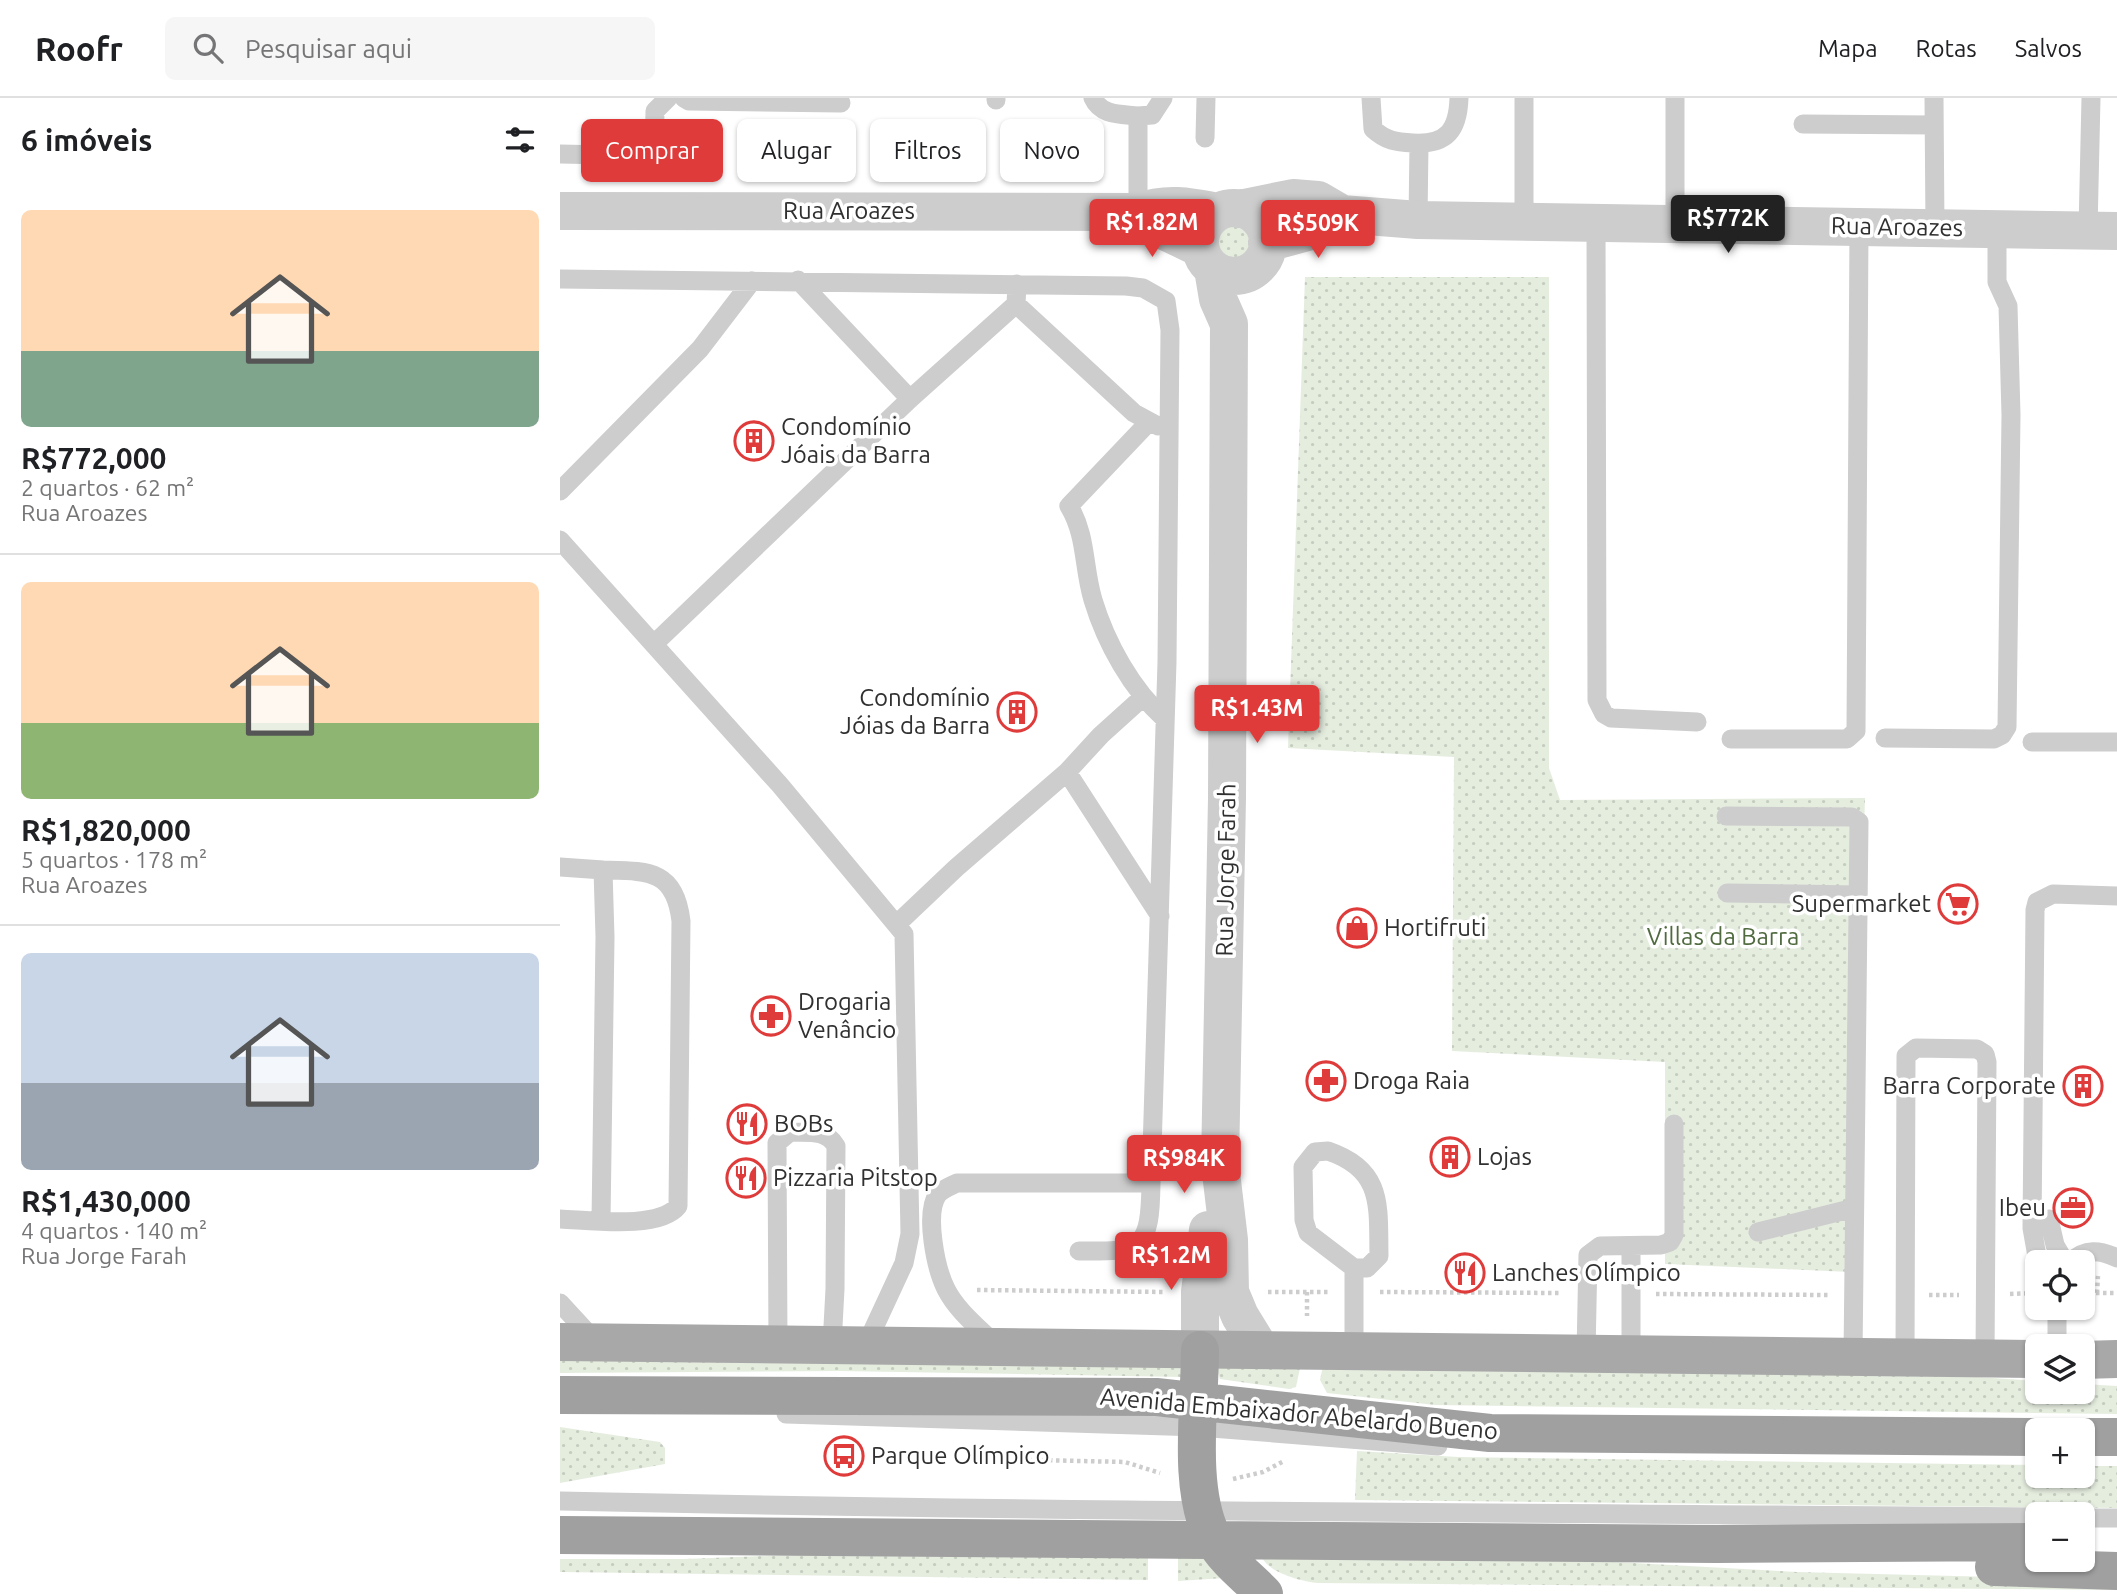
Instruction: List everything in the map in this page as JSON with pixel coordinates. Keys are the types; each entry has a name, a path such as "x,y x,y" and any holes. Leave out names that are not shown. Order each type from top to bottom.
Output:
{"highway":[{"path":"1200,1350 1199,1414 1213,1509 1234,1566 1264,1594"},
{"name":"Avenida Embaixador Abelardo Bueno","path":"560,1395 1083,1395 1199,1414 1490,1433 2025,1437"},
{"path":"2095,1437 2117,1437"},
{"path":"560,1535 1213,1509 1717,1544 2025,1542"},
{"path":"2095,1543 2117,1543"},
{"path":"1717,1544 1815,1563 2117,1571"}],"main road":[{"name":"Avenida Embaixador Abelardo Bueno","path":"578,1342 2025,1359"},
{"path":"2095,1360 2117,1359"}],"street":[{"name":"Rua Aroazes","path":"560,211 1138,212 1166,204 1181,204 1229,211 1293,198 1318,200 1342,214 1418,220 2103,230"},
{"path":"1207,259 1203,227 1229,211 1256,217 1262,225 1261,256 1245,304 1229,324"},
{"path":"1138,212 1154,226 1230,276 1248,273 1261,256 1342,214"},
{"name":"Rua Jorge Farah","path":"1200,1350 1215,1292 1206,1237 1220,1164 1227,784 1229,324 1218,299 1207,259"},
{"path":"1215,1292 1240,1316 1261,1350"}],"lane":[{"path":"560,154 653,156 654,111 668,98"},
{"path":"684,98 689,101 841,103"},
{"path":"1093,98 1098,107 1106,112 1138,116 1152,115 1163,98"},
{"path":"1205,138 1206,98"},
{"path":"1371,98 1370,116 1373,129 1384,139 1419,144 1435,143 1454,128 1458,117 1459,98"},
{"path":"1524,98 1524,221"},
{"path":"1675,98 1675,224"},
{"path":"1934,98 1935,228"},
{"path":"2091,98 2103,230"},
{"path":"1138,116 1138,212"},
{"path":"1803,124 1934,125"},
{"path":"1418,220 1419,144"},
{"path":"1596,222 1597,700 1604,714 1611,719 1697,722"},
{"path":"1731,738 1847,738 1856,731 1859,227"},
{"path":"1885,738 1994,739 2002,735 2007,727 2011,415 2008,306 1997,282 1997,229"},
{"path":"560,279 798,280 1143,288 1166,301 1170,330 1165,719 1151,1220 1140,1241 1120,1251 1079,1251"},
{"path":"798,280 910,399"},
{"path":"560,491 699,349 752,281"},
{"path":"653,644 910,399 1016,304 1017,284"},
{"path":"1016,304 1147,423 1167,429"},
{"path":"1147,423 1069,506 1078,522 1083,540 1093,600 1122,664 1142,698 1165,719"},
{"path":"560,540 898,923 904,934 907,959 910,1234 904,1263 849,1345"},
{"path":"898,923 956,868 1067,772 1101,735 1142,698"},
{"path":"2032,742 2117,742"},
{"path":"1067,772 1160,917"},
{"path":"1726,816 1857,818 1853,1356"},
{"path":"560,867 640,871 659,876 679,899 681,921 678,1206 672,1215 657,1220 560,1219"},
{"path":"601,1221 606,937 603,870"},
{"path":"1727,893 1858,895"},
{"path":"2036,1250 2032,1228 2037,902 2053,894 2117,896"},
{"path":"1905,1357 1906,1056 1916,1048 1977,1049 1985,1054 1987,1062 1985,1357"},
{"path":"1586,1354 1588,1255 1594,1249 1661,1245 1670,1242 1674,1235 1674,1124"},
{"path":"778,1343 777,1143 790,1132 821,1133 831,1137 836,1146 835,1289 849,1345"},
{"path":"1328,1151 1341,1156 1373,1184 1377,1198 1378,1256 1367,1268 1354,1268 1308,1233 1304,1220 1303,1167 1315,1152 1328,1151"},
{"path":"997,1346 961,1311 947,1290 936,1264 933,1207 938,1195 957,1183 1151,1183"},
{"path":"1758,1233 1854,1208"},
{"path":"2049,1219 2058,1250"},
{"path":"1631,1246 1631,1354"},
{"path":"2095,1251 2117,1258"},
{"path":"1354,1268 1354,1350"},
{"path":"560,1303 578,1342"},
{"path":"560,1413 1199,1414 1460,1448 2025,1455"},
{"path":"2095,1455 2117,1456"},
{"path":"560,1501 964,1510 1213,1509 2025,1517"},
{"path":"2095,1518 2117,1518"}],"path":[{"path":"947,1290 1587,1293"},
{"path":"1307,1292 1307,1327"},
{"path":"1905,1295 2025,1293"},
{"path":"2095,1293 2117,1293"},
{"path":"1631,1294 1854,1295"},
{"path":"1213,1509 1263,1472 1284,1461 1291,1450"},
{"path":"993,1458 1125,1462 1160,1473"}],"green space":[{"path":"1219,223 1249,224 1255,230 1256,252 1245,264 1223,264 1211,237"},
{"name":"Villas da Barra","path":"1305,277 1549,277 1549,768 1560,800 1865,798 1851,1272 1665,1264 1665,1062 1452,1051 1454,757 1288,748"},
{"path":"560,1358 1180,1363 1182,1377 840,1371 560,1373"},
{"path":"1220,1364 1300,1368 1296,1387 1289,1389 1220,1379 1217,1370"},
{"path":"1323,1366 1900,1372 2025,1380 2025,1404 2095,1404 2095,1385 2117,1386 2117,1414 1435,1405 1327,1393 1320,1380"},
{"path":"560,1427 660,1442 665,1448 665,1464 560,1483"},
{"path":"1357,1451 1458,1457 2025,1465 2025,1488 2095,1488 2095,1466 2117,1466 2117,1508 2095,1508 2095,1502 2025,1502 2025,1507 1355,1500"},
{"path":"958,1549 1148,1549 1148,1580 560,1572 560,1559 684,1559"},
{"path":"1178,1550 1198,1551 1224,1578 1178,1581"},
{"path":"1450,1553 1797,1572 2111,1580 2117,1581 2117,1590 1318,1583 1278,1572 1262,1557"}],"place":[{"name":"Condomínio Jóais da Barra","path":"754,441"},
{"name":"Condomínio Jóias da Barra","path":"1017,712"},
{"name":"Supermarket","path":"1958,904"},
{"name":"Hortifruti","path":"1357,928"},
{"name":"Drogaria Venâncio","path":"771,1016"},
{"name":"Droga Raia","path":"1326,1081"},
{"name":"Barra Corporate","path":"2083,1086"},
{"name":"BOBs","path":"747,1124"},
{"name":"Lojas","path":"1450,1157"},
{"name":"Pizzaria Pitstop","path":"746,1178"},
{"name":"Ibeu","path":"2073,1208"},
{"name":"Lanches Olímpico","path":"1465,1273"},
{"name":"Parque Olímpico","path":"844,1456"}]}
